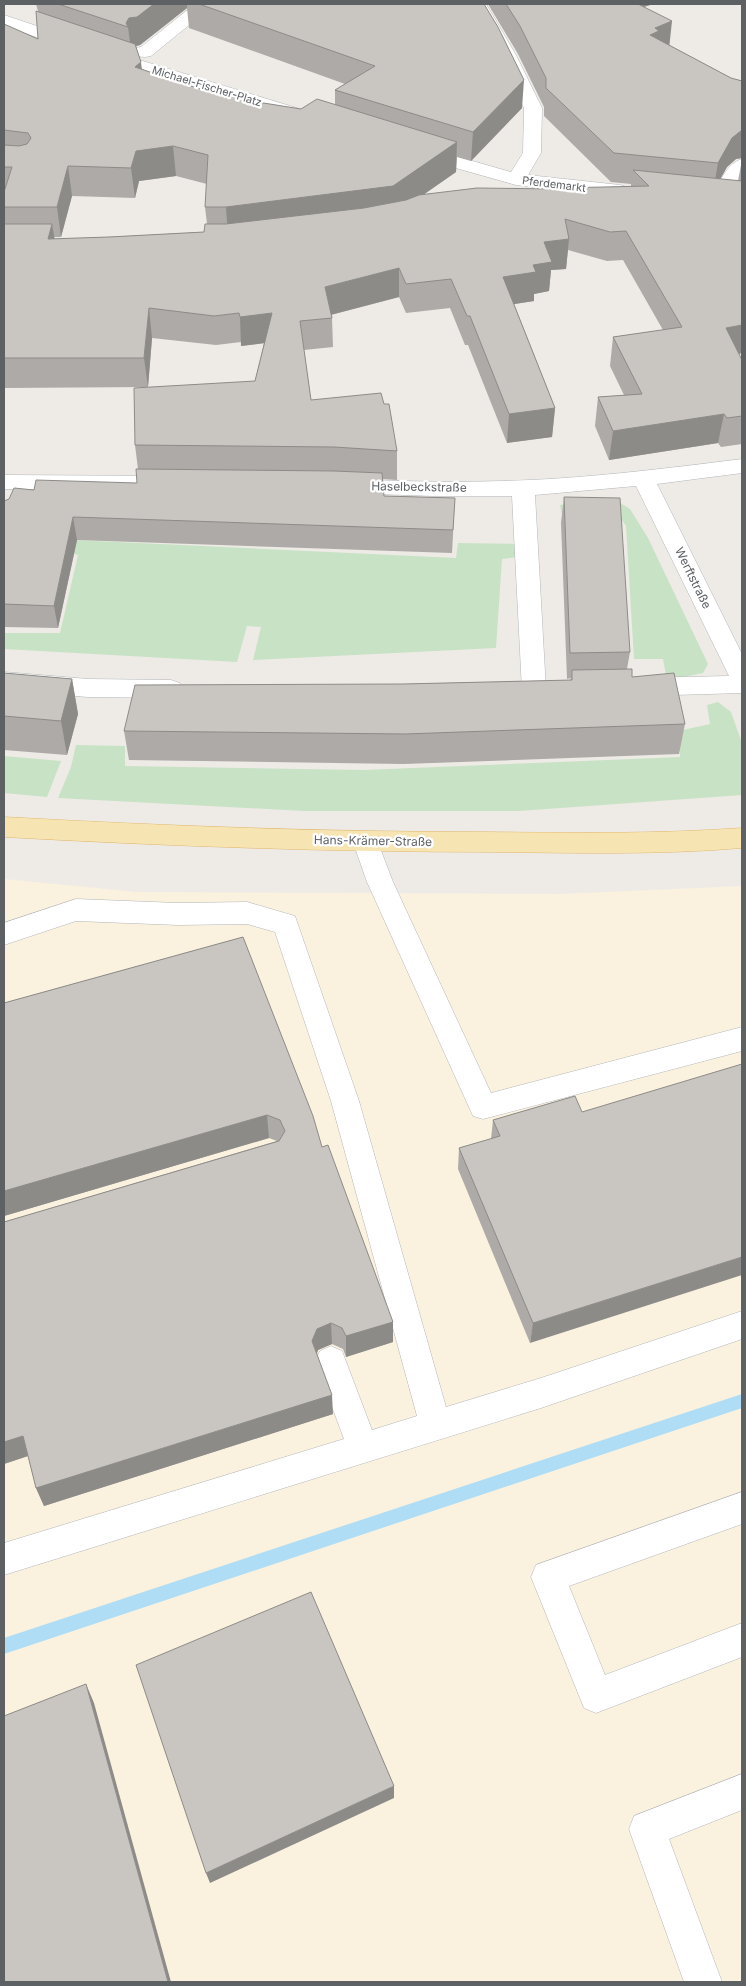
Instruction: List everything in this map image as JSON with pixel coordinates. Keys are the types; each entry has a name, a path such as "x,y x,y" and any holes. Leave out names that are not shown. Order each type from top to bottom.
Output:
{"main road":[{"name":"Hans-Krämer-Straße","path":"4,827 144,835 366,842 670,843 742,838"}],"street":[{"name":"Michael-Fischer-Platz","path":"140,52 145,52 206,4"},
{"path":"477,4 507,55 533,108 532,153 516,179 490,189"},
{"name":"Michael-Fischer-Platz","path":"9,22 310,118"},
{"path":"404,148 469,168 516,179"},
{"path":"742,165 712,200 742,203"},
{"name":"Pferdemarkt","path":"516,179 638,193"},
{"name":"Haselbeckstraße","path":"325,485 408,489 523,488 643,478 742,466"},
{"name":"Werftstraße","path":"643,478 742,678"},
{"path":"10,490 191,484"},
{"path":"523,488 524,690 560,690"},
{"path":"4,681 88,688 194,690"},
{"path":"618,688 742,684"},
{"path":"366,842 380,882 483,1107 742,1039"},
{"path":"4,934 76,910 178,914 247,913 286,924 345,1101 435,1425"},
{"path":"4,1559 560,1386 742,1325"},
{"path":"331,1362 363,1448"},
{"path":"742,1508 548,1577 596,1696 742,1640"},
{"path":"703,1982 647,1829 742,1792"}],"shaded area":[{"path":"4,879 137,892 560,894 742,886 742,1982 4,1982"}],"green space":[{"path":"604,499 617,501 630,509 648,538 708,664 703,673 667,680 663,659 634,659 626,526 620,517 563,519 560,505"},
{"path":"74,540 456,558 458,543 518,544 518,557 502,559 496,648 253,660 261,627 247,626 237,662 4,649 4,633 60,633 78,555 70,553"},
{"path":"718,702 731,712 742,743 742,795 519,811 304,811 58,798 71,767 76,745 125,746 125,766 364,770 680,757 678,731 710,724 707,705"},
{"path":"4,756 61,761 47,797 4,793"}],"building":[{"path":"58,4 154,4 137,17 129,18 126,23 128,27"},
{"path":"199,4 484,4 498,27 524,80 473,132 335,90 375,66"},
{"path":"506,4 638,4 672,21 655,28 659,31 650,35 731,78 742,81 742,130 732,138 718,163 614,153 546,88 546,78 520,26"},
{"path":"36,11 135,44 141,62 135,67 197,88 251,101 301,109 317,99 457,142 393,186 226,207 205,207 208,155 173,146 136,151 131,168 68,166 57,207 4,207 4,192 12,167 4,167 4,145 19,146 27,144 31,138 28,133 4,130 4,24 38,39"},
{"path":"633,170 742,181 742,325 726,328 742,360 742,416 727,418 724,414 613,431 598,397 642,394 613,337 682,327 626,231 610,232 565,219 569,239 544,242 552,262 533,265 536,272 503,277 555,408 509,414 470,316 467,316 451,279 406,284 399,268 325,287 332,318 300,321 311,400 381,393 384,404 389,404 397,451 334,447 135,445 134,388 255,381 272,313 240,317 239,313 214,316 149,308 144,358 4,358 4,224 52,224 48,239 204,232 205,224 226,224 364,208 406,200 419,195 477,188 559,189 649,186"},
{"path":"136,469 382,473 384,496 455,498 453,530 73,517 54,606 4,604 4,501 9,499 14,488 34,490 36,480 137,483"},
{"path":"564,497 620,498 630,652 570,653"},
{"path":"632,669 632,677 674,673 685,724 405,734 124,731 135,685 403,684 572,680 572,670"},
{"path":"4,673 72,679 61,721 4,716"},
{"path":"243,937 313,1116 322,1147 328,1145 393,1322 346,1336 342,1328 331,1323 317,1329 312,1341 332,1395 36,1488 23,1436 4,1442 4,1222 279,1141 285,1131 280,1120 267,1115 4,1191 4,1003"},
{"path":"742,1064 742,1257 533,1323 459,1148 500,1136 493,1120 575,1096 582,1112"},
{"path":"311,1592 394,1786 206,1873 136,1665"},
{"path":"86,1684 168,1982 4,1982 4,1716"}],"waterway":[{"path":"4,1646 742,1401"}]}
